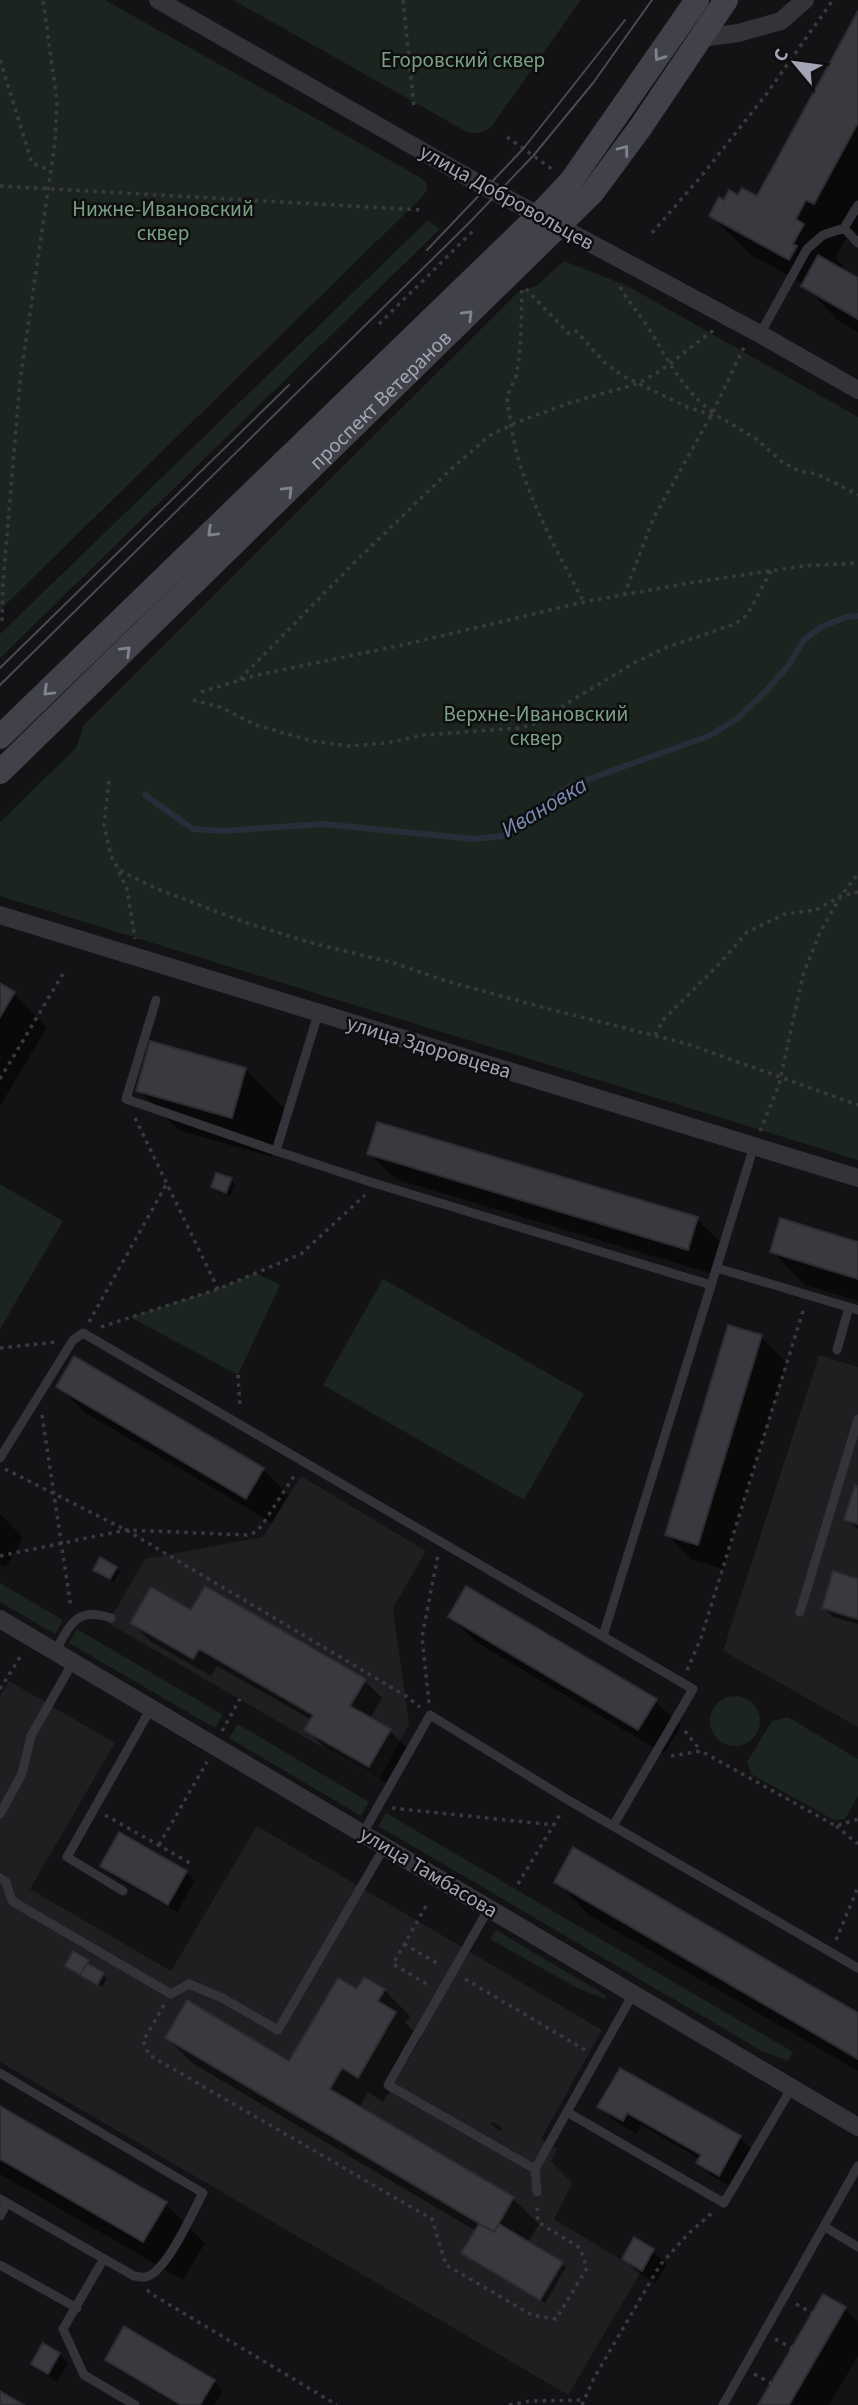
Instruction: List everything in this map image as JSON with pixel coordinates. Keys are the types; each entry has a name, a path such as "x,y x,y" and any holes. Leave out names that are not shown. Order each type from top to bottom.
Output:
{"main road":[{"name":"проспект Ветеранов","path":"691,32 697,0"},
{"name":"проспект Ветеранов","path":"0,772 155,623 526,256 571,181 691,32 726,0"},
{"name":"проспект Ветеранов","path":"0,737 550,220"}],"street":[{"name":"улица Добровольцев","path":"158,0 466,176 550,220 752,339 858,390"},
{"path":"677,0 691,32 738,33 781,21 805,0"},
{"name":"улица Здоровцева","path":"0,915 858,1178"},
{"name":"улица Тамбасова","path":"0,1619 858,2127"}],"lane":[{"path":"752,339 807,249 823,235 844,228 858,205"},
{"path":"844,228 858,243"},
{"path":"156,1000 126,1098 377,1184 711,1285"},
{"path":"276,1151 318,1014"},
{"path":"603,1636 754,1146"},
{"path":"717,1268 854,1308 837,1350"},
{"path":"0,1458 73,1340 83,1332 693,1689 613,1826"},
{"path":"800,1612 858,1419"},
{"path":"55,1652 73,1621 84,1614 97,1613 111,1618"},
{"path":"0,1814 22,1774 31,1736 73,1662"},
{"path":"123,1891 67,1857 151,1708"},
{"path":"363,1833 430,1716 568,1800 858,1968"},
{"path":"0,1878 6,1882 12,1901 171,1993 189,1984 222,1998 278,2030 385,1846"},
{"path":"489,1908 388,2085 535,2169"},
{"path":"537,2192 535,2169 633,1993"},
{"path":"0,2073 203,2193 166,2260 146,2277 134,2276 103,2260 4,2201 0,2216"},
{"path":"567,2112 724,2203 792,2087"},
{"path":"723,2405 858,2166"},
{"path":"825,2227 858,2247"},
{"path":"103,2260 63,2329 84,2375 135,2405"},
{"path":"0,2265 77,2308"}],"path":[{"path":"2,621 20,381 55,142 57,101 43,0"},
{"path":"403,0 414,107"},
{"path":"652,233 765,96 833,0"},
{"path":"0,60 32,163 50,170"},
{"path":"507,137 556,172"},
{"path":"0,186 422,210"},
{"path":"379,324 474,230"},
{"path":"570,335 523,285 520,356 515,380 507,396 510,425 518,457 534,500 584,602"},
{"path":"620,287 669,364 687,388 712,413"},
{"path":"238,681 447,472 489,436 569,402 637,384 669,364 716,328"},
{"path":"575,330 605,363 637,384 687,407 712,413 754,438 781,461 799,471 817,474 858,495"},
{"path":"624,595 653,519 752,339"},
{"path":"201,692 238,681 584,602 772,570 858,563"},
{"path":"193,700 220,707 256,725 312,741 349,746 386,743 424,734 477,733 520,728 665,648 735,624 747,615 772,570"},
{"path":"0,576 3,582"},
{"path":"109,781 104,825 111,856 127,890 135,941"},
{"path":"119,870 155,888 267,929 394,962 446,981 688,1044 858,1105"},
{"path":"754,1146 780,1077 803,975 820,932 841,896 858,874"},
{"path":"655,1035 663,1020 747,932 785,914 816,910 841,896 858,892"},
{"path":"0,1079 64,972"},
{"path":"126,1098 218,1289"},
{"path":"83,1332 167,1184"},
{"path":"83,1332 218,1289 301,1254 377,1184"},
{"path":"681,1682 701,1637 808,1295"},
{"path":"0,1348 73,1340"},
{"path":"238,1375 240,1424"},
{"path":"39,1397 73,1621"},
{"path":"0,1556 126,1530 247,1535 256,1532 305,1461"},
{"path":"0,1466 126,1530 406,1696"},
{"path":"430,1716 422,1637 441,1541"},
{"path":"0,1689 22,1654"},
{"path":"221,1732 240,1699"},
{"path":"675,1720 701,1751 836,1826 858,1844"},
{"path":"652,1759 701,1751"},
{"path":"159,1845 207,1762"},
{"path":"518,1884 568,1800"},
{"path":"94,1808 190,1863"},
{"path":"390,1808 554,1825"},
{"path":"836,1826 858,1819"},
{"path":"829,1951 840,1932 858,1887"},
{"path":"416,1977 393,1964 426,1906"},
{"path":"404,1944 590,2053"},
{"path":"171,1993 144,2041 149,2055 432,2218 446,2265 532,2315 556,2319 586,2268 580,2248 538,2222 537,2192"},
{"path":"509,2405 530,2401 582,2402 660,2264 688,2234 724,2203"},
{"path":"146,2277 147,2289 155,2296 337,2405"},
{"path":"785,2297 812,2313"}],"shaded area":[{"path":"819,1355 858,1367 858,1727 723,1651"},
{"path":"301,1476 426,1551 393,1608 409,1724 379,1780 108,1623 145,1559 263,1537"},
{"path":"9,1681 115,1743 30,1889 171,1971 257,1826 602,2030 541,2139 557,2149 551,2161 572,2183 554,2219 641,2272 568,2395 0,2062 0,1696"}],"green space":[{"name":"Нижне-Ивановский сквер","path":"0,0 105,0 418,176 426,182 427,188 424,195 0,610"},
{"name":"Егоровский сквер","path":"233,0 581,0 491,127 477,133 467,132"},
{"path":"428,220 440,229 0,658 0,634"},
{"name":"Верхне-Ивановский сквер","path":"564,261 628,286 858,417 858,1160 0,896 0,822 76,748 84,725 519,291 536,286"},
{"path":"0,1184 63,1221 0,1329"},
{"path":"256,1273 280,1285 238,1375 130,1317 217,1289"},
{"path":"383,1279 584,1394 524,1500 323,1385"},
{"path":"0,1583 63,1620 55,1634 0,1602"},
{"path":"77,1629 223,1715 215,1728 69,1643"},
{"path":"735,1696 752,1704 760,1721 752,1738 735,1746 718,1738 710,1721 718,1704"},
{"path":"788,1717 858,1759 858,1796 845,1819 834,1820 751,1774 747,1762 772,1721"},
{"path":"238,1724 369,1802 361,1816 229,1738"},
{"path":"386,1813 793,2052 788,2061 762,2051 378,1826"},
{"path":"496,1930 607,1996 605,1999 577,1988 490,1939"}],"building":[{"path":"858,11 858,123 814,204 806,200 796,219 804,224 793,244 797,246 789,260 709,216 719,197 724,200 729,190 738,195 742,188 757,196"},
{"path":"818,255 858,278 858,319 801,286"},
{"path":"0,983 15,992 0,1017"},
{"path":"150,1041 246,1068 232,1118 136,1091"},
{"path":"377,1122 698,1217 688,1250 367,1154"},
{"path":"216,1173 232,1178 226,1193 211,1187"},
{"path":"780,1218 858,1242 858,1279 770,1252"},
{"path":"728,1325 762,1335 698,1545 665,1535"},
{"path":"74,1356 264,1468 246,1499 56,1387"},
{"path":"855,1485 858,1486 858,1524 844,1520"},
{"path":"100,1557 117,1567 110,1579 93,1570"},
{"path":"833,1571 858,1579 858,1619 822,1608"},
{"path":"205,1586 366,1679 350,1706 391,1729 369,1767 304,1730 313,1715 199,1649 193,1659 130,1623 151,1587 191,1610"},
{"path":"466,1586 657,1699 638,1730 448,1617"},
{"path":"119,1832 187,1871 168,1905 100,1866"},
{"path":"573,1847 858,2013 858,2059 554,1882"},
{"path":"73,1951 89,1960 80,1975 65,1966"},
{"path":"87,1963 104,1973 97,1985 80,1975"},
{"path":"364,1977 385,1989 378,2001 396,2012 358,2078 342,2068 330,2089 514,2197 494,2232 165,2038 187,2000 289,2061 338,1978 357,1989"},
{"path":"620,2068 741,2136 719,2176 696,2163 701,2155 627,2113 623,2121 597,2107"},
{"path":"0,2106 167,2202 143,2242 0,2159"},
{"path":"479,2224 494,2232 499,2224 563,2262 540,2300 461,2253"},
{"path":"634,2237 654,2249 642,2271 622,2259"},
{"path":"823,2294 846,2307 789,2405 758,2405"},
{"path":"124,2326 215,2380 200,2405 181,2405 105,2360"},
{"path":"43,2343 60,2353 48,2374 31,2364"},
{"path":"0,2391 24,2405 0,2405"}],"waterway":[{"name":"Ивановка","path":"145,795 193,829 223,831 323,824 474,839 502,836 522,825 553,797 572,785 709,736 737,719 788,666 804,640 821,627 846,617 858,616"}],"tram line":[{"path":"0,685 469,223 533,156 593,83 652,0"},
{"path":"427,250 523,149 625,20"},
{"path":"0,668 289,385"}]}
